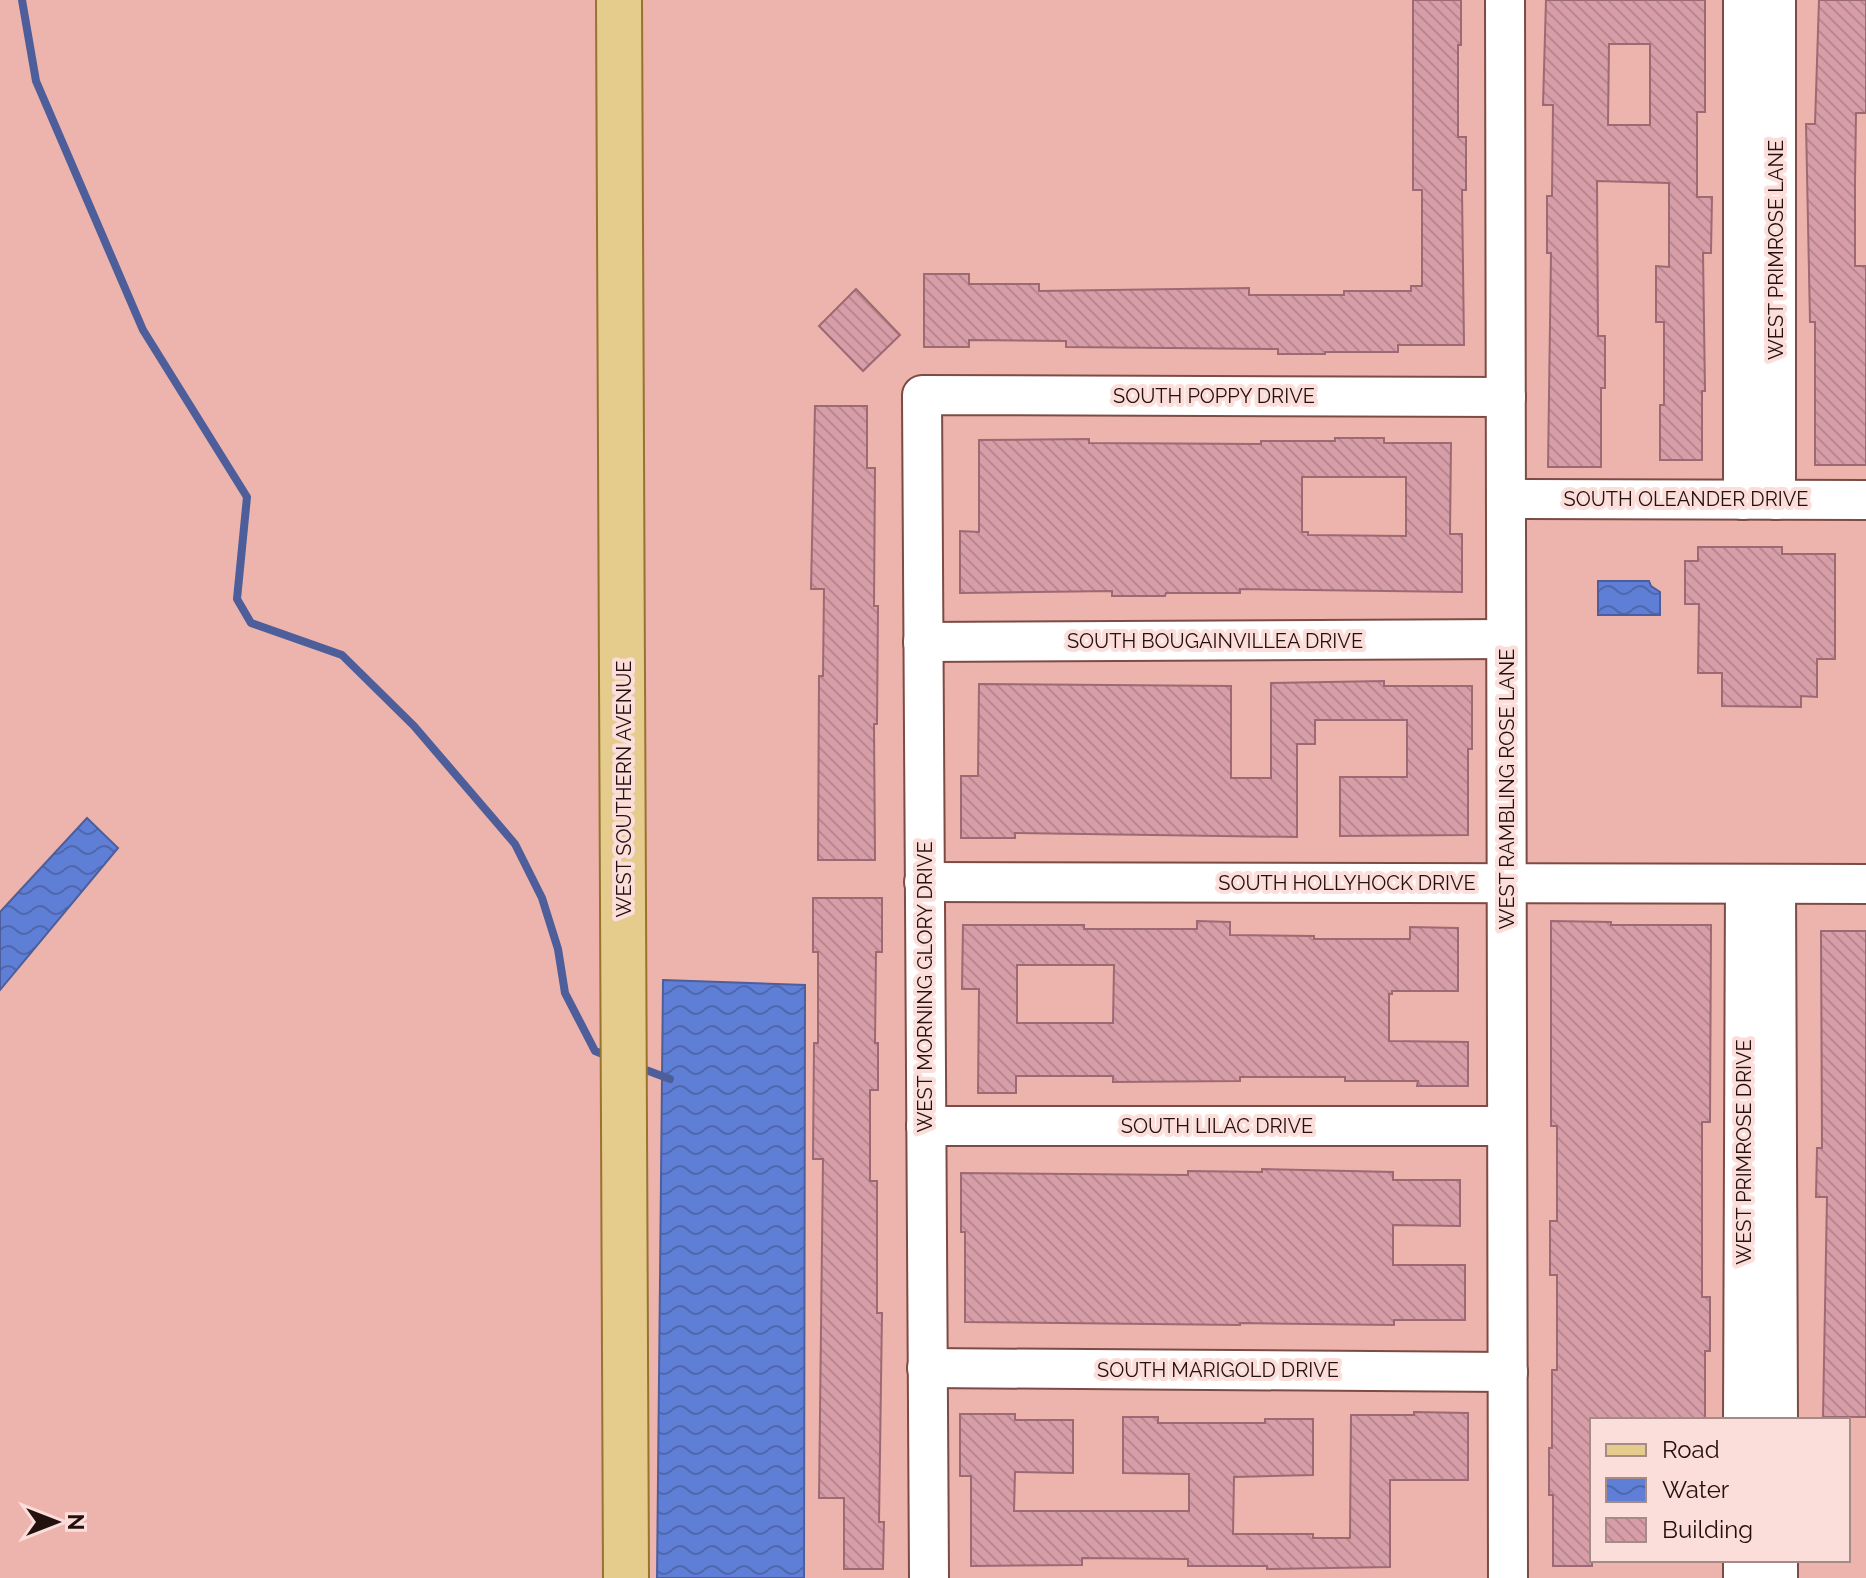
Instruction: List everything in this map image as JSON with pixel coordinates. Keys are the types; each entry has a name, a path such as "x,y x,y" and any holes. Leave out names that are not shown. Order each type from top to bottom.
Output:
{"main road":[{"name":"WEST SOUTHERN AVENUE","path":"619,0 626,1578"}],"street":[{"name":"WEST RAMBLING ROSE LANE","path":"1505,0 1508,1578"},
{"name":"WEST PRIMROSE LANE","path":"1743,0 1760,206"},
{"name":"WEST PRIMROSE LANE","path":"1760,500 1760,206 1776,0"},
{"name":"SOUTH POPPY DRIVE","path":"922,395 1506,397"},
{"name":"WEST MORNING GLORY DRIVE","path":"922,395 929,1578"},
{"name":"SOUTH OLEANDER DRIVE","path":"1506,499 1866,500"},
{"name":"SOUTH BOUGAINVILLEA DRIVE","path":"923,642 1506,639"},
{"name":"SOUTH HOLLYHOCK DRIVE","path":"924,882 1866,884"},
{"name":"WEST PRIMROSE DRIVE","path":"1743,1418 1760,884"},
{"name":"WEST PRIMROSE DRIVE","path":"1760,884 1778,1418"},
{"name":"SOUTH LILAC DRIVE","path":"926,1126 1507,1126"},
{"name":"SOUTH MARIGOLD DRIVE","path":"927,1368 1508,1372"}],"water":[{"path":"1598,581 1649,581 1660,592 1660,615 1598,615"},
{"path":"87,818 118,848 0,990 0,912"},
{"path":"663,980 805,985 804,1578 657,1578"}],"building":[{"path":"1413,0 1461,0 1458,137 1466,137 1466,190 1462,190 1464,345 1398,345 1398,352 1325,354 1278,354 1278,349 1066,347 1066,341 969,340 969,347 924,347 924,274 969,274 969,284 1039,284 1039,291 1249,288 1249,295 1344,295 1344,291 1411,291 1411,286 1422,286 1422,190 1413,190"},
{"path":"1546,0 1705,0 1705,112 1697,112 1697,197 1712,197 1711,253 1703,253 1705,391 1702,391 1702,460 1660,460 1660,405 1664,405 1664,322 1656,322 1656,266 1669,267 1669,183 1597,181 1598,336 1605,336 1605,388 1601,388 1601,467 1548,467 1551,253 1547,253 1547,196 1552,196 1553,105 1543,105","holes":["1609,44 1650,44 1650,125 1608,125"]},
{"path":"1819,0 1866,0 1866,113 1856,113 1855,266 1866,266 1866,465 1815,465 1815,322 1810,322 1806,124 1815,124"},
{"path":"856,289 900,335 863,371 819,326"},
{"path":"815,406 867,406 867,468 875,468 874,606 878,606 877,724 874,724 875,860 818,860 819,676 823,676 824,589 811,589"},
{"path":"1335,438 1384,438 1384,443 1451,443 1450,534 1462,534 1462,592 1240,589 1240,593 1166,593 1165,596 1112,596 1112,591 960,593 960,531 979,532 979,440 1089,439 1089,443 1261,444 1261,441 1335,441","holes":["1302,477 1406,477 1406,536 1308,535 1308,532 1302,532"]},
{"path":"1698,547 1782,547 1782,554 1835,554 1835,659 1817,659 1817,697 1801,696 1801,707 1722,706 1722,673 1698,673 1699,604 1685,604 1685,561 1698,561"},
{"path":"1384,681 1384,686 1472,686 1468,835 1340,836 1340,777 1407,777 1407,720 1315,720 1315,744 1297,744 1297,837 1015,833 1015,838 961,838 961,776 978,776 979,684 1231,686 1231,778 1271,778 1271,683"},
{"path":"813,898 882,898 882,952 876,952 878,1090 870,1090 870,1181 877,1181 877,1313 882,1313 879,1522 884,1522 883,1569 844,1569 844,1498 819,1498 823,1159 813,1159 818,952 813,952"},
{"path":"1197,921 1230,922 1230,935 1410,939 1410,927 1458,928 1458,991 1392,991 1389,994 1389,1041 1468,1042 1468,1086 1417,1086 1418,1081 1345,1081 1345,1077 1113,1082 1113,1076 1016,1076 1016,1093 978,1093 979,989 962,989 963,925 1197,929","holes":["1017,965 1114,965 1113,1023 1017,1023"]},
{"path":"1551,921 1611,922 1611,925 1711,925 1710,1122 1702,1122 1702,1297 1710,1297 1710,1351 1705,1351 1705,1418 1590,1418 1592,1566 1553,1566 1553,1495 1549,1495 1549,1448 1552,1448 1552,1370 1557,1370 1557,1275 1550,1275 1550,1221 1557,1221 1557,1126 1551,1126"},
{"path":"1821,931 1866,931 1866,1417 1823,1417 1827,1197 1816,1197 1817,1148 1822,1148"},
{"path":"1262,1169 1393,1172 1393,1180 1460,1180 1460,1226 1393,1225 1393,1265 1465,1265 1465,1320 1394,1320 1394,1325 965,1322 965,1232 961,1232 961,1173 1188,1175 1188,1171 1262,1172"},
{"path":"1414,1412 1468,1413 1468,1480 1390,1480 1390,1567 1267,1569 1267,1566 1188,1566 1188,1559 1082,1558 1082,1565 971,1566 971,1476 960,1476 960,1414 1015,1414 1015,1420 1073,1420 1073,1473 1015,1472 1014,1511 1189,1511 1189,1474 1123,1473 1123,1417 1158,1417 1158,1423 1265,1423 1265,1419 1313,1419 1313,1475 1234,1477 1233,1534 1313,1534 1313,1538 1350,1538 1351,1415 1414,1415"}],"waterway":[{"path":"22,0 36,81 143,330 247,497 237,599 251,623 342,655 414,726 515,844 542,898 558,949 565,993 595,1051 610,1057"},
{"path":"638,1067 670,1079"}]}
